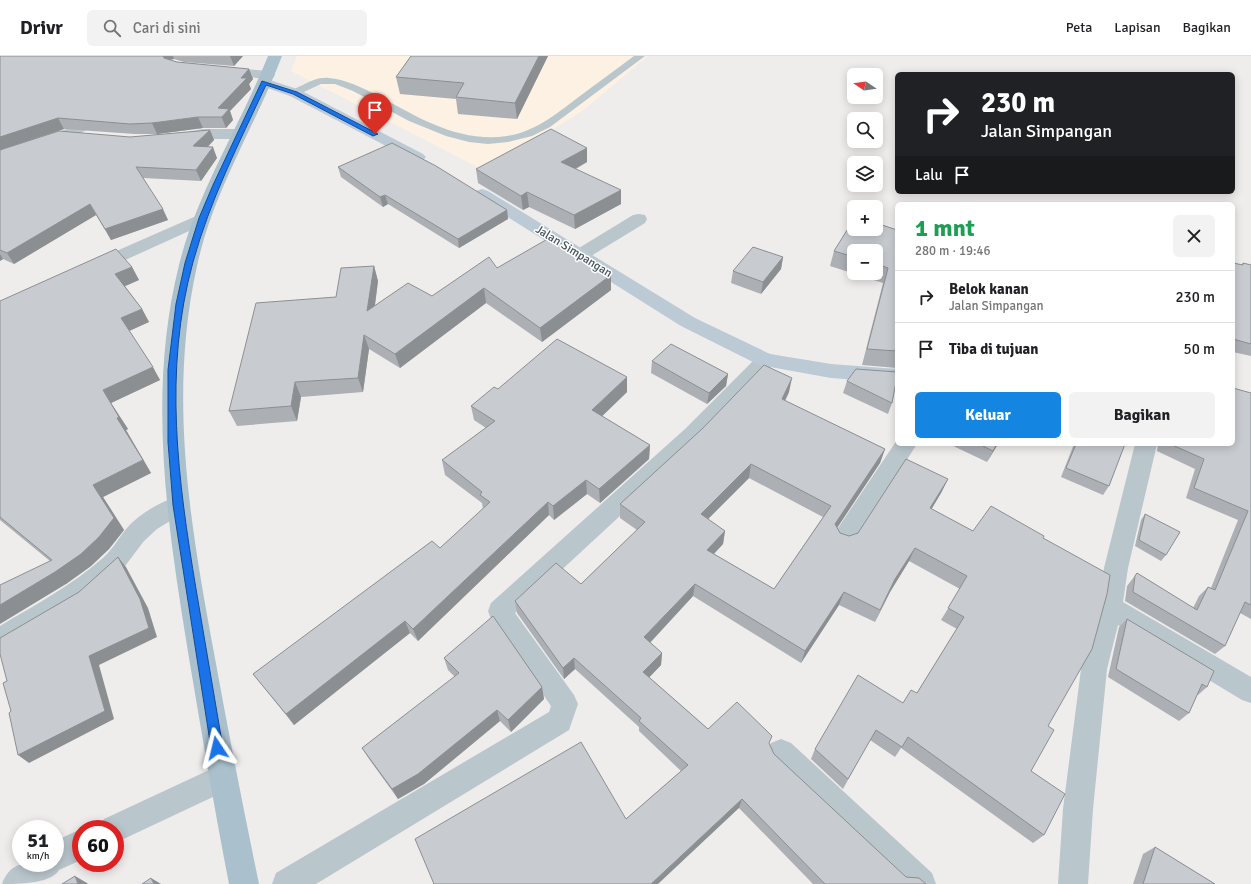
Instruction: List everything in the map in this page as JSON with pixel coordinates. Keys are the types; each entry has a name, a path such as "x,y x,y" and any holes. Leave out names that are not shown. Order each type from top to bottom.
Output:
{"main road":[{"path":"244,884 222,778 178,505 172,442 172,370 180,304 189,263 202,218 269,71"}],"street":[{"path":"210,70 269,71 295,93 431,164"},
{"path":"49,140 84,126"},
{"path":"164,139 203,134 239,134"},
{"path":"64,135 96,138"},
{"name":"Jalan Simpangan","path":"465,184 688,322 766,360 830,371 895,376"},
{"path":"80,274 202,218"},
{"path":"580,255 639,219"},
{"path":"287,884 559,721 565,704 500,611 693,435 766,360"},
{"path":"844,538 905,446"},
{"path":"1073,884 1078,809 1094,669 1110,607 1116,568 1146,446"},
{"path":"0,639 78,592 114,563 136,534 149,522 178,505"},
{"path":"1110,607 1251,690"},
{"path":"781,753 921,884"},
{"path":"124,824 222,778"},
{"path":"17,884 34,872"}],"lane":[{"path":"295,93 320,81 337,82 359,90 421,124 442,132 466,138 494,140 513,138 529,134 549,123 640,56"}],"shaded area":[{"path":"297,56 648,56 581,112 485,171 291,71"}],"building":[{"path":"0,56 163,56 164,58 177,62 249,69 241,78 247,78 218,108 229,109 222,117 198,117 152,123 130,124 58,118 0,137"},
{"path":"411,56 539,56 515,103 456,97 464,83 396,77"},
{"path":"551,129 587,148 561,162 621,190 574,215 527,192 521,196 476,169"},
{"path":"210,130 193,146 213,147 196,170 136,167 163,209 105,229 90,204 7,253 0,250 0,150 59,131 130,137"},
{"path":"392,143 436,166 507,210 458,239 385,195 380,197 338,167"},
{"path":"883,225 895,229 895,351 867,349 888,268 883,266 883,244 847,244 847,255 834,251 847,230 847,236 883,236"},
{"path":"551,237 611,275 540,328 484,288 395,354 364,335 358,378 295,382 291,406 229,411 256,303 336,297 341,268 374,266 367,311 408,283 432,296 489,257 497,268"},
{"path":"753,247 783,257 763,282 733,271"},
{"path":"116,249 132,267 115,274 142,309 121,318 153,367 103,390 119,417 117,418 143,460 93,485 114,518 99,537 81,554 55,572 0,605 0,585 52,560 0,517 0,301"},
{"path":"1235,263 1251,265 1251,344 1235,340"},
{"path":"557,339 627,377 592,410 650,445 599,489 586,480 553,506 548,502 413,629 405,621 286,714 253,674 432,541 440,548 490,502 480,495 482,492 442,460 495,421 471,406 494,387 498,389"},
{"path":"671,344 728,374 709,393 652,361"},
{"path":"764,365 792,378 782,399 885,449 835,524 840,533 849,536 858,533 906,459 948,479 930,508 973,531 991,506 1044,536 1043,538 1110,575 1107,594 1092,649 1048,726 1054,730 1031,771 1065,794 1044,835 908,737 902,747 876,730 848,779 815,749 858,675 903,703 911,690 917,693 964,617 948,608 967,576 915,548 895,579 880,610 844,592 805,651 695,584 644,637 662,653 643,672 708,729 737,702 772,736 769,743 774,754 906,877 919,878 926,884 825,884 742,799 651,884 434,884 415,839 581,742 626,819 688,765 639,721 641,718 574,658 563,668 515,601 556,563 581,584 645,522 620,504 703,428","holes":["751,464 831,506 774,589 707,550 725,531 701,514"]},
{"path":"856,369 895,372 895,387 892,403 847,381"},
{"path":"1235,389 1251,393 1251,605 1245,602 1225,646 1133,592 1135,576 1137,573 1197,610 1208,587 1215,590 1248,511 1194,488 1204,459 1175,446 1235,446"},
{"path":"983,446 996,446 993,451"},
{"path":"1075,446 1124,446 1109,486 1066,468"},
{"path":"1145,514 1180,532 1166,555 1139,540"},
{"path":"118,557 140,599 149,628 89,656 105,711 18,755 9,713 11,711 3,683 7,681 0,654 0,638 79,592"},
{"path":"493,616 542,687 508,720 497,710 418,774 392,789 362,748 459,673 444,658"},
{"path":"1127,619 1214,671 1207,687 1202,684 1189,713 1116,669"},
{"path":"1155,847 1215,884 1143,884"},
{"path":"75,876 78,884 62,884"},
{"path":"151,878 154,884 142,884"}],"route":[{"path":"217,748 178,505 172,442 172,370 180,304 189,263 202,218 264,82 295,93 375,134"}]}
